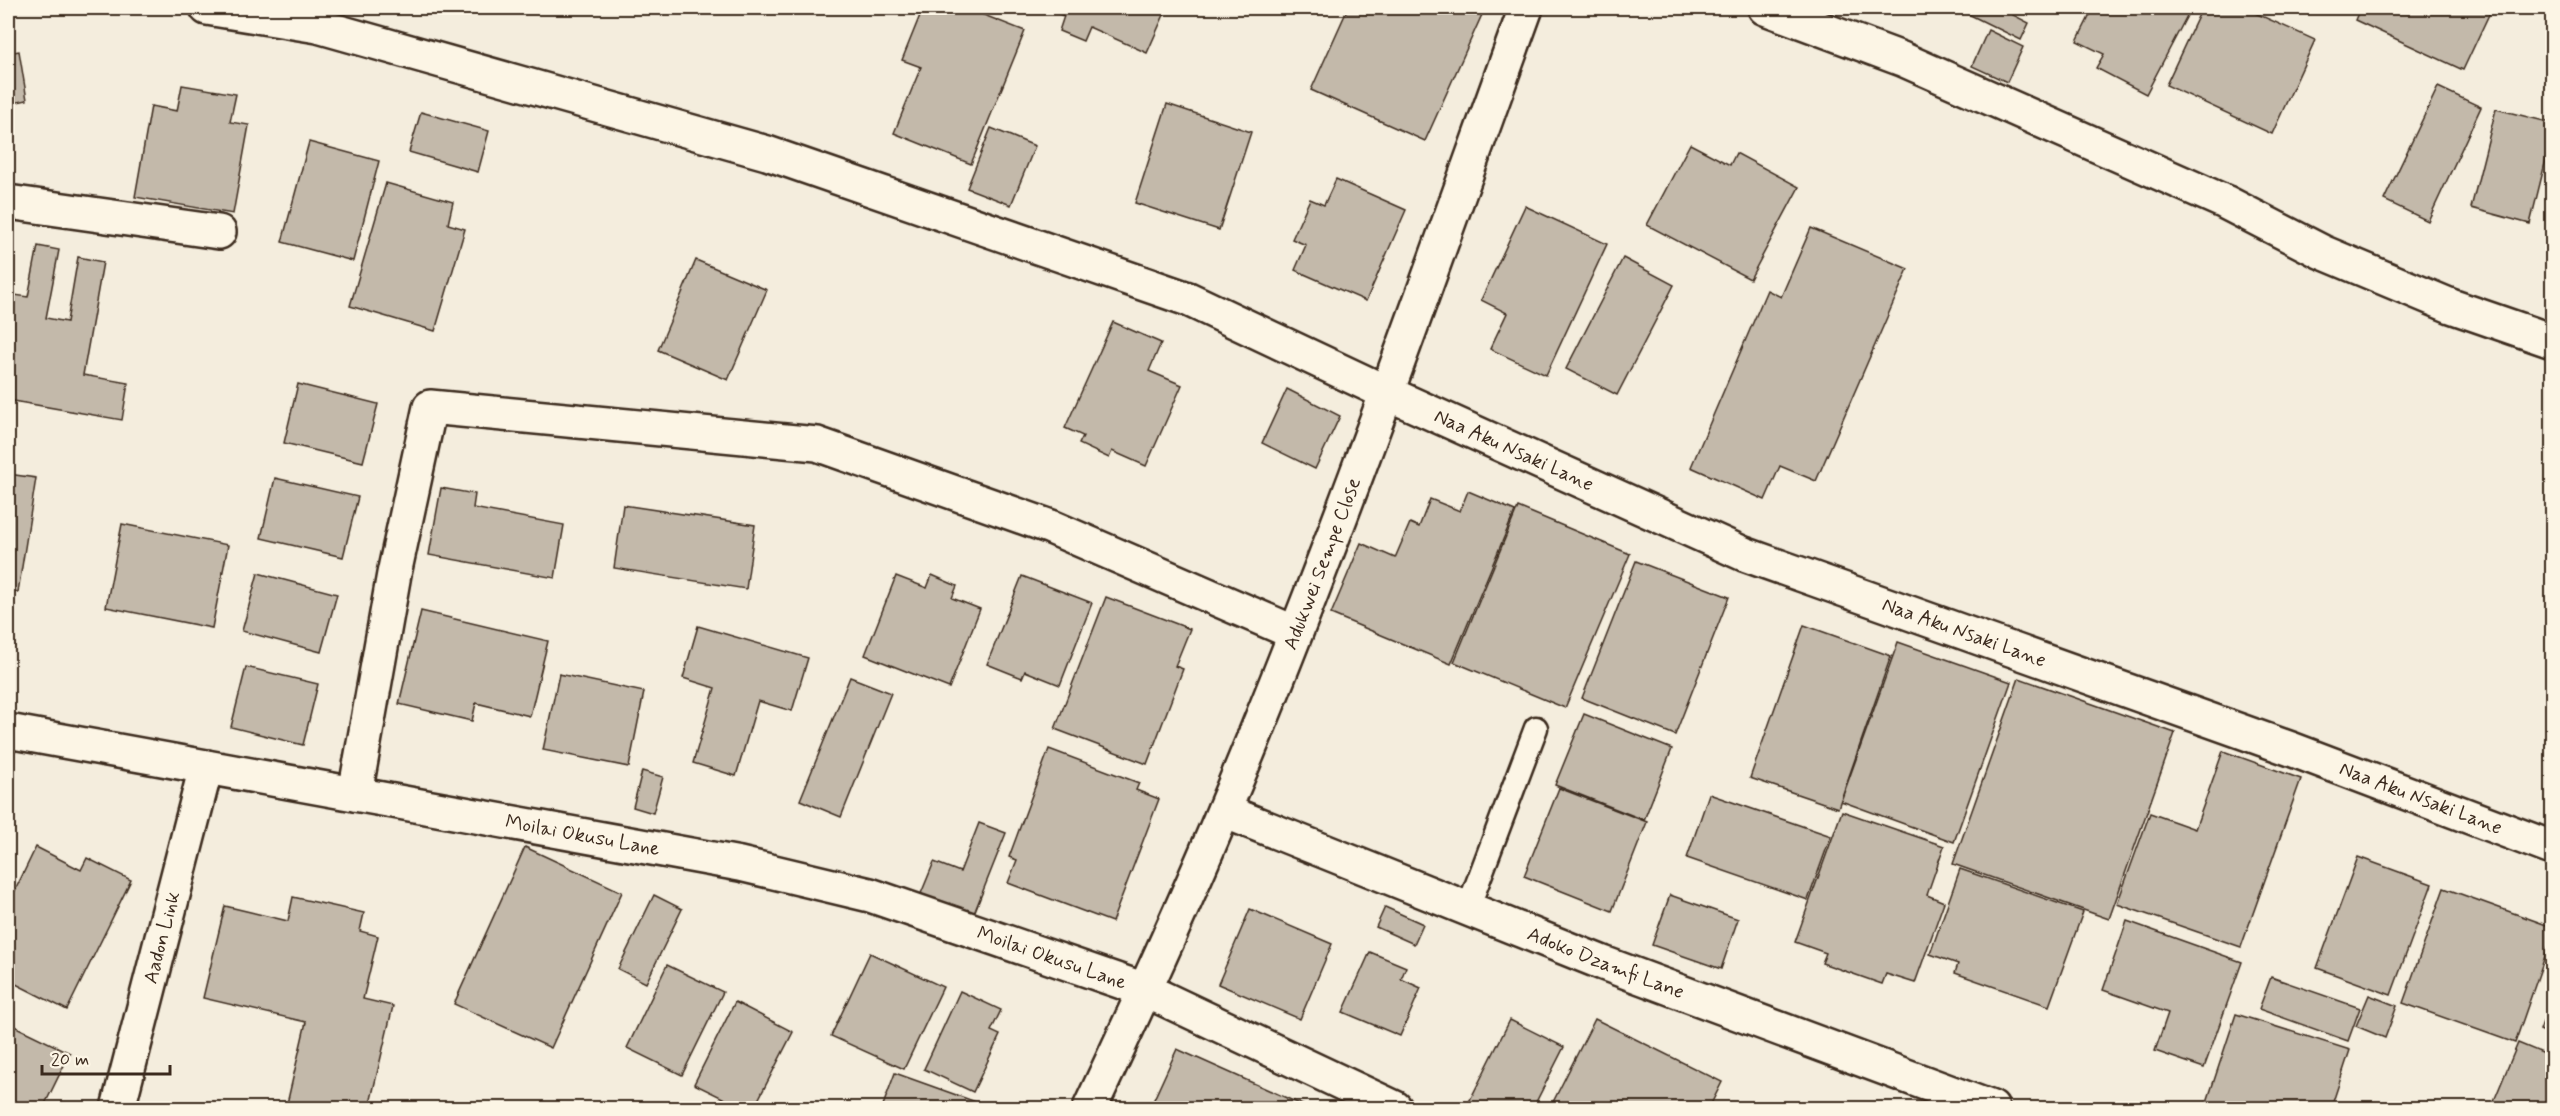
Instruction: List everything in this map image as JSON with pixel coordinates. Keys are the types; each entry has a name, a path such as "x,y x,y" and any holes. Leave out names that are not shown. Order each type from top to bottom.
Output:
{"street":[{"name":"Naa Aku Nsaki Lane","path":"207,8 318,26 767,153 1188,299 1387,393 1744,554 2291,749 2553,848"},
{"name":"Adukwei Sempe Close","path":"1090,1108 1224,811 1295,633 1387,393 1526,8"},
{"path":"1765,8 1913,63 2225,202 2322,252 2451,306 2553,341"},
{"path":"8,202 219,232"},
{"path":"355,794 394,574 430,407 817,444 1051,527 1295,633"},
{"name":"Moilai Okusu Lane","path":"8,731 740,864 870,895 1145,990 1395,1108"},
{"name":"Aadon Link","path":"118,1108 206,767"},
{"name":"Adoko Dzamfi Lane","path":"1224,811 1603,963 1992,1108"}],"lane":[{"path":"1468,908 1536,728"}],"building":[{"path":"923,8 966,8 1025,31 971,164 894,133 921,67 902,60"},
{"path":"1044,8 1167,8 1147,53 1089,27 1083,41 1059,31 1064,16"},
{"path":"1348,8 1485,8 1425,141 1311,90"},
{"path":"1956,8 2016,8 2013,15 2029,23 2021,40"},
{"path":"2089,8 2191,8 2146,94 2096,68 2104,54 2077,41 2093,9"},
{"path":"2202,8 2244,8 2315,40 2272,134 2166,85"},
{"path":"2360,8 2492,8 2463,70 2355,20"},
{"path":"1988,30 2023,47 2007,82 1972,66"},
{"path":"19,51 27,100 8,104 8,53"},
{"path":"182,85 236,94 230,122 249,125 233,214 135,197 151,106 177,111"},
{"path":"2438,87 2481,107 2428,221 2384,200"},
{"path":"1167,104 1251,132 1219,230 1135,203"},
{"path":"2496,109 2552,123 2552,135 2530,224 2471,208"},
{"path":"421,112 489,131 478,172 409,152"},
{"path":"991,128 1035,146 1011,205 967,188"},
{"path":"309,142 379,161 353,261 282,242"},
{"path":"1690,144 1730,165 1736,153 1799,187 1750,279 1647,225"},
{"path":"1336,179 1406,210 1366,301 1295,270 1306,245 1292,239 1310,199 1324,205"},
{"path":"386,183 453,202 448,224 465,229 435,331 350,306"},
{"path":"1525,206 1607,244 1546,375 1490,349 1507,313 1481,300"},
{"path":"1811,228 1908,269 1816,481 1780,466 1765,500 1691,467 1767,290 1781,297"},
{"path":"38,246 59,250 46,318 67,322 78,257 103,262 83,375 128,383 122,420 8,400 8,294 28,297"},
{"path":"1623,258 1674,285 1617,395 1566,369"},
{"path":"696,260 767,290 728,380 658,350"},
{"path":"1113,322 1161,343 1149,371 1182,385 1146,466 1112,451 1109,458 1079,444 1083,436 1065,428"},
{"path":"298,384 378,404 363,462 284,443"},
{"path":"1287,389 1340,416 1315,469 1262,443"},
{"path":"8,474 36,478 18,592 8,590"},
{"path":"275,478 358,497 343,557 261,538"},
{"path":"441,488 475,494 473,508 564,525 555,578 429,555"},
{"path":"1468,491 1515,511 1451,664 1331,614 1361,543 1395,558 1410,523 1419,527 1430,499 1460,511"},
{"path":"623,505 755,525 746,589 614,568"},
{"path":"1518,507 1630,554 1565,708 1454,662"},
{"path":"122,524 228,545 212,628 106,607"},
{"path":"1636,561 1729,597 1675,735 1582,698"},
{"path":"258,573 337,594 321,652 242,631"},
{"path":"932,575 957,586 952,598 980,609 949,688 865,655 896,576 927,588"},
{"path":"1022,576 1092,603 1060,685 1025,671 1022,678 987,664"},
{"path":"1106,597 1190,629 1175,666 1183,669 1147,764 1055,729"},
{"path":"421,611 548,641 530,716 476,703 472,721 399,704"},
{"path":"1804,625 1891,656 1838,808 1750,778"},
{"path":"698,626 808,658 792,711 758,701 736,776 693,763 715,688 683,678"},
{"path":"1898,642 2011,682 1954,842 1841,801"},
{"path":"246,667 318,684 303,745 231,727"},
{"path":"559,674 644,692 629,767 543,750"},
{"path":"850,677 891,693 841,817 800,800"},
{"path":"2019,678 2175,733 2109,919 1953,864"},
{"path":"1584,714 1672,749 1644,820 1555,785"},
{"path":"1049,749 1139,783 1136,790 1159,799 1112,922 1008,883 1017,860 1009,857"},
{"path":"2223,751 2301,779 2241,947 2117,904 2150,813 2195,829"},
{"path":"642,771 663,777 653,813 633,807"},
{"path":"1559,788 1647,822 1612,911 1524,876"},
{"path":"1709,794 1831,836 1808,900 1687,858"},
{"path":"1842,811 1944,846 1927,895 1944,902 1915,983 1886,974 1882,984 1822,963 1826,953 1795,942"},
{"path":"979,823 1006,833 973,916 920,896 934,862 960,872"},
{"path":"36,847 81,870 87,858 131,880 67,1010 8,980 8,905"},
{"path":"525,847 622,892 551,1048 454,1004"},
{"path":"2358,857 2432,884 2391,995 2317,968"},
{"path":"1960,869 2083,912 2049,1006 1955,973 1958,964 1930,954"},
{"path":"2444,888 2552,927 2552,936 2515,1043 2403,1003"},
{"path":"654,895 682,909 646,983 618,969"},
{"path":"1670,895 1738,919 1721,969 1652,945"},
{"path":"293,897 364,913 360,931 378,936 363,999 393,1006 369,1108 286,1108 306,1022 203,998 225,906 288,921"},
{"path":"1385,907 1423,924 1414,944 1376,927"},
{"path":"1250,909 1332,944 1300,1019 1218,984"},
{"path":"2127,921 2242,962 2204,1068 2155,1051 2168,1013 2103,990"},
{"path":"1370,952 1406,967 1401,979 1421,988 1400,1036 1343,1012"},
{"path":"870,953 943,987 904,1069 831,1036"},
{"path":"667,965 723,992 682,1075 627,1048"},
{"path":"2271,977 2360,1008 2348,1041 2259,1009"},
{"path":"960,991 1001,1010 991,1031 1000,1035 973,1092 924,1069"},
{"path":"2369,995 2397,1006 2385,1038 2356,1026"},
{"path":"2552,997 2552,1035 2540,1030"},
{"path":"735,1002 793,1032 754,1108 743,1108 694,1084"},
{"path":"2236,1014 2350,1050 2331,1108 2205,1108"},
{"path":"1595,1019 1722,1082 1709,1108 1550,1108"},
{"path":"1510,1020 1564,1047 1533,1108 1466,1108"},
{"path":"8,1023 70,1053 43,1108 8,1108"},
{"path":"2518,1043 2552,1057 2552,1108 2491,1108"},
{"path":"1177,1049 1309,1108 1150,1108"},
{"path":"895,1073 987,1106 986,1108 882,1108"}]}
